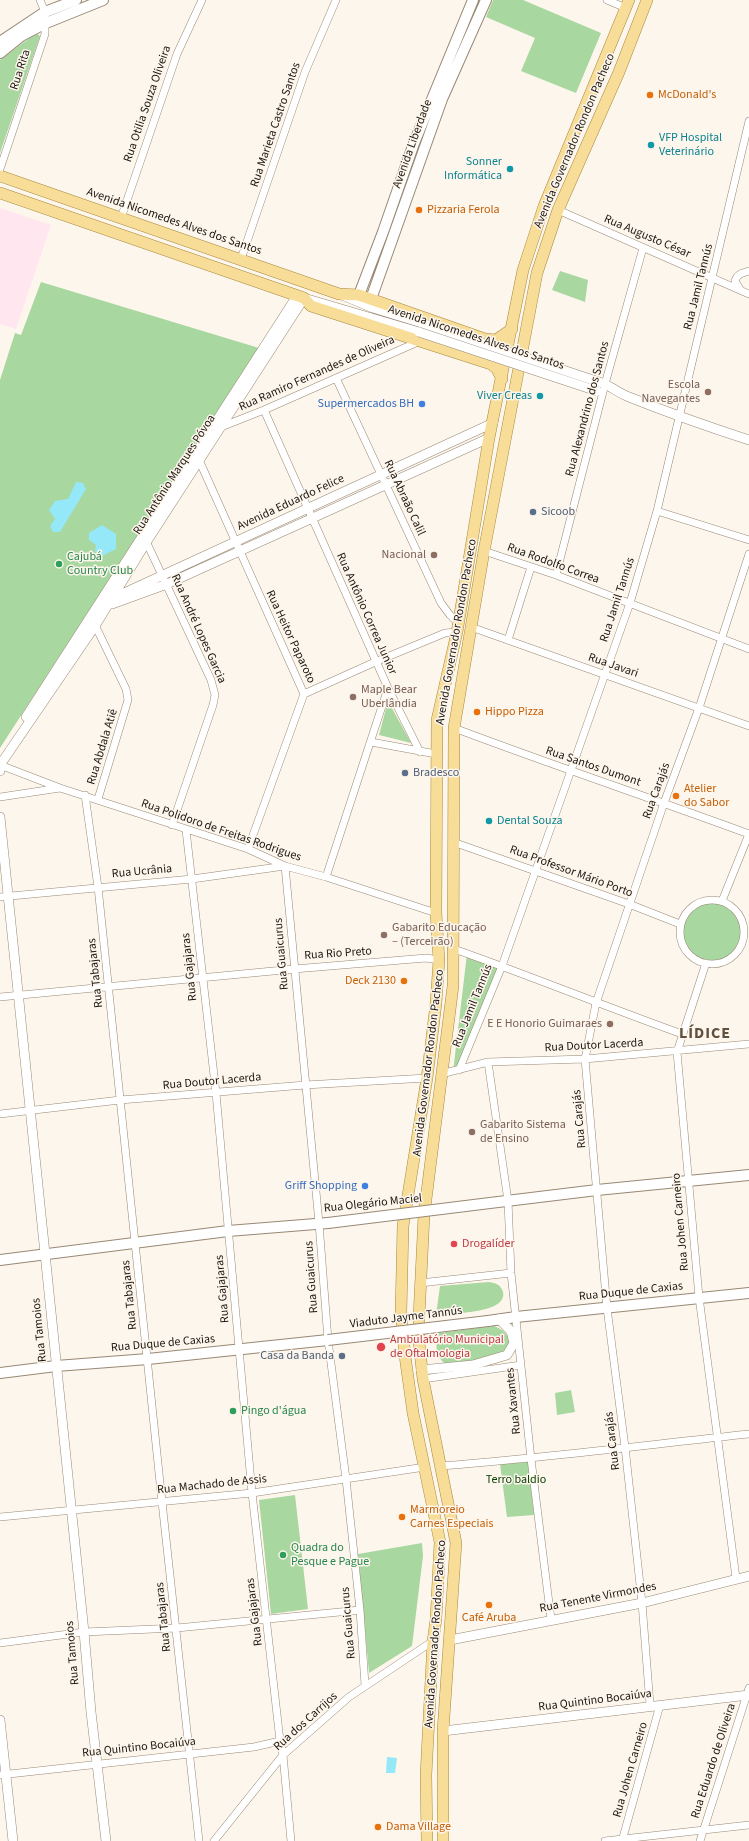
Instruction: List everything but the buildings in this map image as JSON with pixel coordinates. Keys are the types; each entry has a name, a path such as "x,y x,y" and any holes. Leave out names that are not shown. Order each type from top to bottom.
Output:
{"main road":[{"path":"0,42 76,0"},
{"path":"0,52 45,18 104,0"},
{"name":"Avenida Liberdade","path":"359,295 414,143 473,0"},
{"name":"Avenida Liberdade","path":"372,299 442,99 486,0"},
{"name":"Avenida Governador Rondon Pacheco","path":"443,1841 443,1731 456,1543 422,1375 419,1342 420,1283 424,1215 453,986 454,728 484,551 537,273 558,210 619,72 647,0"},
{"name":"Avenida Governador Rondon Pacheco","path":"427,1841 426,1775 440,1542 413,1414 401,1312 403,1226 427,1078 436,1003 439,960 436,913 437,720 458,627 490,438 523,270 544,206 627,4"},
{"path":"405,167 417,171"},
{"name":"Avenida Nicomedes Alves dos Santos","path":"0,176 339,294 359,295 471,334 496,340 512,329"},
{"name":"Avenida Nicomedes Alves dos Santos","path":"0,193 300,297 311,306 421,332 463,355 491,364 497,369 502,378"},
{"path":"463,355 469,354 477,348 471,334"},
{"name":"Rua Olegário Maciel","path":"0,1260 228,1231 323,1223 597,1190 749,1175"},
{"name":"Rua Duque de Caxias","path":"499,1319 749,1292"},
{"name":"Viaduto Jayme Tannús","path":"328,1340 499,1319"},
{"name":"Rua Duque de Caxias","path":"0,1373 56,1366 148,1359 328,1340"}],"street":[{"path":"40,0 45,18"},
{"name":"Rua Otilia Souza Oliveira","path":"121,218 177,54 202,0"},
{"name":"Rua Marieta Castro Santos","path":"240,259 305,72 336,0"},
{"path":"607,0 627,4"},
{"name":"Rua Rita","path":"0,169 45,34 45,18"},
{"name":"Rua Jamil Tannús","path":"459,1070 502,966 630,603 657,511 678,416 713,278 749,121"},
{"name":"Rua Augusto César","path":"558,210 749,294"},
{"name":"Rua Alexandrino dos Santos","path":"556,576 601,387 643,248"},
{"path":"742,290 736,285 737,277 741,273 749,272"},
{"name":"Avenida Nicomedes Alves dos Santos","path":"339,294 374,308 421,332 601,387 678,416 749,440"},
{"name":"Rua Antônio Marques Póvoa","path":"0,764 95,626 100,606 145,538 220,415 300,297"},
{"name":"Rua Antônio Marques Póvoa","path":"0,757 145,538 220,428 300,297"},
{"name":"Rua Ramiro Fernandes de Oliveira","path":"220,428 336,378 421,332"},
{"name":"Rua Abraão Calil","path":"336,378 385,486 441,603 458,627"},
{"name":"Rua Antônio Correa Junior","path":"264,410 375,662 388,688 326,877"},
{"path":"220,415 222,419 220,428"},
{"name":"Avenida Eduardo Felice","path":"100,606 162,575 493,423"},
{"name":"Avenida Eduardo Felice","path":"100,606 167,584 490,438"},
{"path":"436,450 441,461"},
{"name":"Rua Heitor Paparoto","path":"199,460 234,542 304,694 248,849"},
{"path":"657,511 749,540"},
{"name":"Rua André Lopes Garcia","path":"145,538 211,680 215,695 213,705 172,825"},
{"name":"Rua Rodolfo Correa","path":"484,551 630,603 749,649"},
{"name":"Rua Carajás","path":"650,1705 642,1603 625,1447 607,1308 585,1059 596,1004 664,802 699,708 749,554"},
{"path":"508,640 531,567"},
{"name":"Rua Abdala Atiê","path":"98,799 128,700 126,689 95,626 100,606"},
{"path":"304,694 458,627"},
{"name":"Rua Javari","path":"471,627 749,726"},
{"path":"388,688 420,752"},
{"name":"Rua Santos Dumont","path":"454,728 570,771 664,802 749,834"},
{"path":"371,742 436,754"},
{"path":"0,764 0,771"},
{"name":"Rua Polidoro de Freitas Rodrigues","path":"0,764 60,788 98,799 186,830 248,849 285,866 326,877 436,913"},
{"path":"0,797 60,788"},
{"name":"Rua Tabajaras","path":"85,795 98,887 199,1841"},
{"name":"Rua Tamoios","path":"0,817 4,896 19,996 91,1712 106,1841"},
{"name":"Rua Gajajaras","path":"186,830 216,1093 252,1493 280,1742 283,1755 291,1841"},
{"path":"722,901 749,834"},
{"name":"Rua Professor Mário Porto","path":"453,842 535,870 680,924"},
{"name":"Rua Ucrânia","path":"4,896 192,879 285,866"},
{"name":"Rua Guaicurus","path":"285,866 305,1085 323,1223 328,1340 346,1479 360,1610 365,1685"},
{"path":"712,899 722,901 738,912 743,926 746,942 728,958 715,964 706,963 692,958 680,939 680,924 684,914 696,904 712,899"},
{"path":"454,949 502,966 596,1004 682,1034"},
{"name":"Rua Rio Preto","path":"0,997 109,988 294,969 426,958 439,960"},
{"name":"Rua Johen Carneiro","path":"706,963 677,1052 699,1297 716,1438 736,1578"},
{"name":"Rua Doutor Lacerda","path":"441,1074 488,1062 585,1059 677,1052 749,1044"},
{"name":"Rua Xavantes","path":"488,1062 531,1459 551,1619"},
{"name":"Rua Doutor Lacerda","path":"0,1114 120,1100 305,1085 427,1078"},
{"path":"420,1283 511,1274"},
{"path":"422,1375 474,1365 507,1356 514,1343 511,1331 499,1319"},
{"path":"422,1375 521,1365"},
{"path":"441,1466 531,1459 625,1447 749,1434"},
{"name":"Rua Machado de Assis","path":"0,1517 71,1509 252,1493 425,1467"},
{"name":"Rua Tenente Virmondes","path":"450,1640 551,1619 642,1603 736,1578 749,1576"},
{"path":"0,1643 84,1632 177,1628 360,1610"},
{"name":"Rua dos Carrijos","path":"214,1841 283,1755 349,1697 433,1641"},
{"name":"Rua Quintino Bocaiúva","path":"443,1731 594,1714 650,1705 660,1705 748,1693"},
{"name":"Rua Eduardo de Oliveira","path":"700,1841 748,1693"},
{"name":"Rua Johen Carneiro","path":"622,1840 660,1705"},
{"path":"0,1720 3,1775 13,1841"},
{"name":"Rua Quintino Bocaiúva","path":"3,1775 189,1755 254,1747 280,1742"},
{"path":"605,1841 749,1825"}],"shaded area":[{"path":"0,208 51,225 16,329 0,324"}],"green space":[{"path":"493,0 523,0 601,33 576,93 521,71 535,38 486,17"},
{"path":"36,33 40,36 0,153 0,60"},
{"path":"560,271 588,280 585,302 552,290"},
{"name":"Cajubá Country Club","path":"41,282 259,348 0,748 0,380 15,333 21,335"},
{"path":"388,701 411,743 379,735"},
{"path":"706,901 718,901 734,910 741,920 743,932 741,944 734,954 718,963 706,963 695,958 686,949 681,938 681,926 686,915 695,906"},
{"path":"467,954 502,966 459,1070 453,1072"},
{"path":"489,1282 498,1285 503,1292 502,1299 497,1305 465,1313 436,1315 440,1286"},
{"path":"494,1326 507,1335 511,1345 506,1353 492,1359 445,1364 439,1357 437,1342 439,1333"},
{"path":"571,1390 575,1412 557,1415 555,1393"},
{"name":"Terro baldio","path":"528,1462 534,1515 507,1517 500,1464"},
{"name":"Quadra do Pesque e Pague","path":"295,1495 308,1609 271,1614 259,1500"},
{"path":"422,1543 423,1556 412,1646 369,1673 358,1554"}],"water":[{"path":"76,482 83,483 86,489 60,532 53,532 50,526 55,519 49,510 55,501 68,499"},
{"path":"102,525 116,534 116,549 102,556 95,552 96,545 89,540 89,533"},
{"path":"387,1757 397,1758 395,1773 386,1773"}],"place":[{"name":"McDonald's","path":"650,95"},
{"name":"VFP Hospital Veterinário","path":"651,145"},
{"name":"Sonner Informática","path":"510,169"},
{"name":"Pizzaria Ferola","path":"419,210"},
{"name":"Escola Navegantes","path":"708,392"},
{"name":"Viver Creas","path":"540,396"},
{"name":"Supermercados BH","path":"422,404"},
{"name":"Sicoob","path":"533,512"},
{"name":"Nacional","path":"434,555"},
{"name":"Cajubá Country Club","path":"59,564"},
{"name":"Maple Bear Uberlândia","path":"353,697"},
{"name":"Hippo Pizza","path":"477,712"},
{"name":"Bradesco","path":"405,773"},
{"name":"Atelier do Sabor","path":"676,796"},
{"name":"Dental Souza","path":"489,821"},
{"name":"Gabarito Educação – (Terceirão)","path":"384,935"},
{"name":"Deck 2130","path":"404,981"},
{"name":"E E Honorio Guimaraes","path":"610,1024"},
{"name":"Gabarito Sistema de Ensino","path":"472,1132"},
{"name":"Griff Shopping","path":"365,1186"},
{"name":"Drogalíder","path":"454,1244"},
{"name":"Ambulatório Municipal de Oftalmologia","path":"381,1347"},
{"name":"Casa da Banda","path":"342,1356"},
{"name":"Pingo d'água","path":"233,1411"},
{"name":"Marmoreio Carnes Especiais","path":"402,1517"},
{"name":"Quadra do Pesque e Pague","path":"283,1555"},
{"name":"Café Aruba","path":"489,1605"},
{"name":"Dama Village","path":"378,1827"}],"district":[{"name":"LÍDICE","path":"705,1034"}]}
